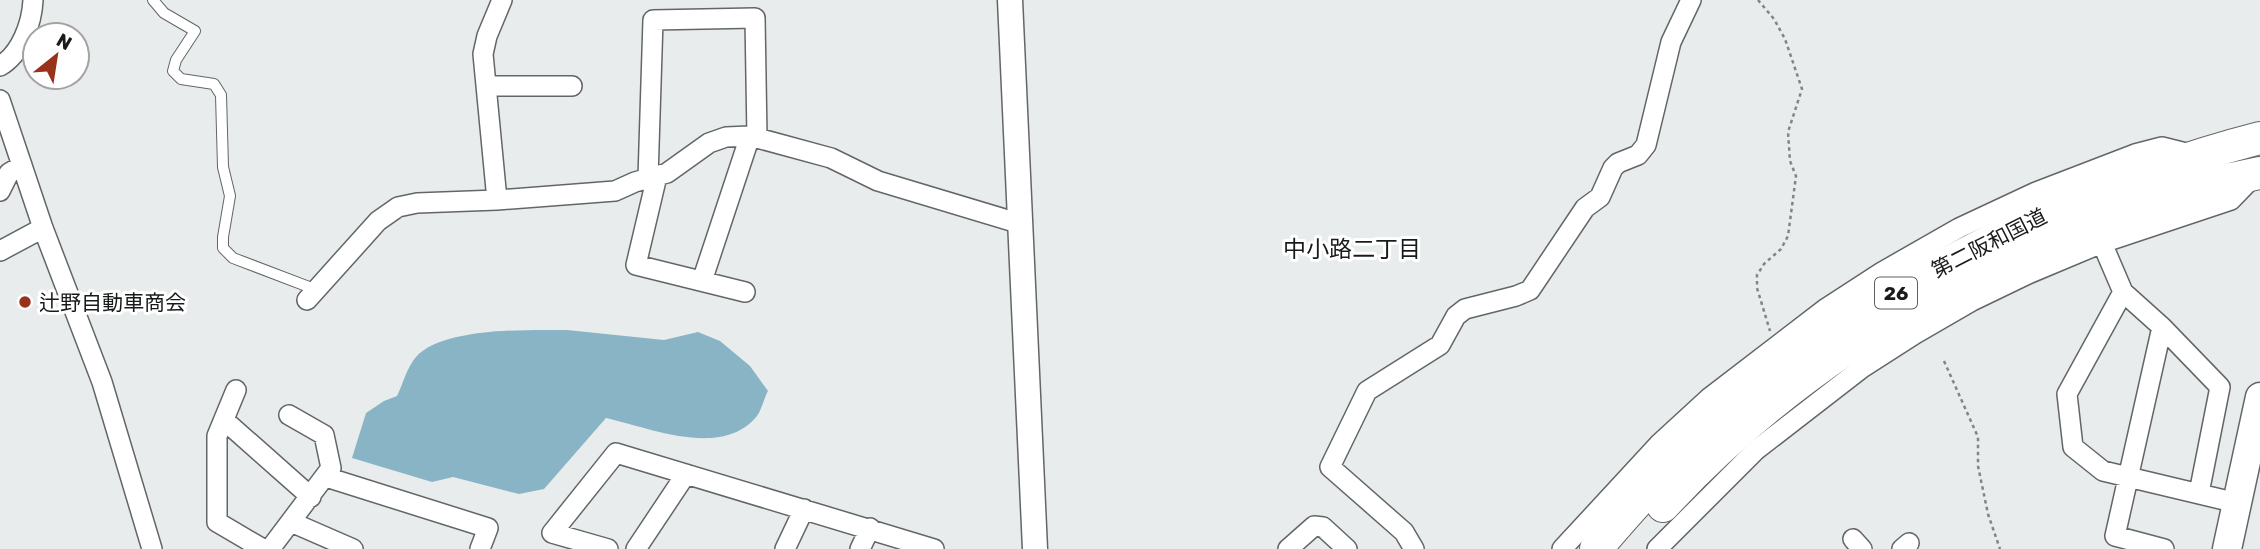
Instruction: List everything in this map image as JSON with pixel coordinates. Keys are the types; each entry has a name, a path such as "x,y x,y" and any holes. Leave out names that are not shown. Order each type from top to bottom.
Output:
{"highway":[{"name":"第二阪和国道","path":"1596,549 1626,513 1690,446 1759,386 1847,321 2038,216 2109,186 2196,156 2260,138"},
{"name":"第二阪和国道","path":"1623,549 1721,447 1771,405 1860,340 1978,270 2073,227 2221,180 2258,173"}],"main road":[{"path":"2227,549 2260,397"}],"street":[{"path":"0,66 19,48 33,9 33,0"},
{"path":"497,200 484,54 487,36 502,0"},
{"path":"1010,0 1035,549"},
{"path":"1414,549 1404,532 1330,467 1367,391 1440,345 1456,316 1465,309 1530,290 1585,208 1600,197 1618,163 1638,155 1646,145 1665,62 1691,0"},
{"path":"702,281 753,137 755,18 653,20 652,177 636,265 745,292"},
{"path":"487,86 572,86"},
{"path":"0,100 10,167 43,228 102,382 152,549"},
{"path":"312,295 378,221 398,207 417,203 615,191 684,162 709,143 726,137 753,137 831,158 878,181 1021,224"},
{"path":"1562,549 1660,443 1709,398 1825,309 1882,272 1959,228 2036,192 2135,154 2162,147 2196,156"},
{"path":"0,191 10,167"},
{"path":"1657,549 1756,450 1862,368 1972,301 2028,274 2102,243 2231,200 2258,173"},
{"path":"0,251 43,228"},
{"path":"2102,243 2123,292 2162,327 2220,387 2199,493"},
{"path":"2123,292 2067,394 2073,447 2103,471 2237,503"},
{"path":"2157,548 2115,536 2162,327"},
{"path":"236,390 217,436 217,522 263,549"},
{"path":"270,549 331,468 324,435 289,415"},
{"path":"224,420 311,497"},
{"path":"608,549 552,533 617,453 934,549"},
{"path":"636,549 686,474"},
{"path":"326,477 488,528 480,549"},
{"path":"785,549 804,509"},
{"path":"291,522 354,549"},
{"path":"1288,549 1314,526 1322,527 1347,549"},
{"path":"860,549 870,528"}],"lane":[{"path":"153,0 164,13 195,31 176,60 173,71 181,79 214,84 221,95 223,167 230,196 223,248 233,258 312,295"}],"path":[{"path":"1758,0 1774,19 1785,39 1802,89 1788,132 1790,161 1796,176 1788,236 1782,249 1764,264 1757,275 1757,288 1775,347"},
{"path":"1944,361 1978,437 1978,466 2000,549"}],"water":[{"path":"567,330 664,340 698,332 720,341 750,366 768,391 757,416 742,429 725,436 685,437 606,418 544,489 519,494 453,477 432,482 352,458 366,413 397,396 413,361 429,347 446,340 487,332"}],"place":[{"name":"辻野自動車商会","path":"25,302"}],"district":[{"name":"中小路二丁目","path":"1352,249"}]}
